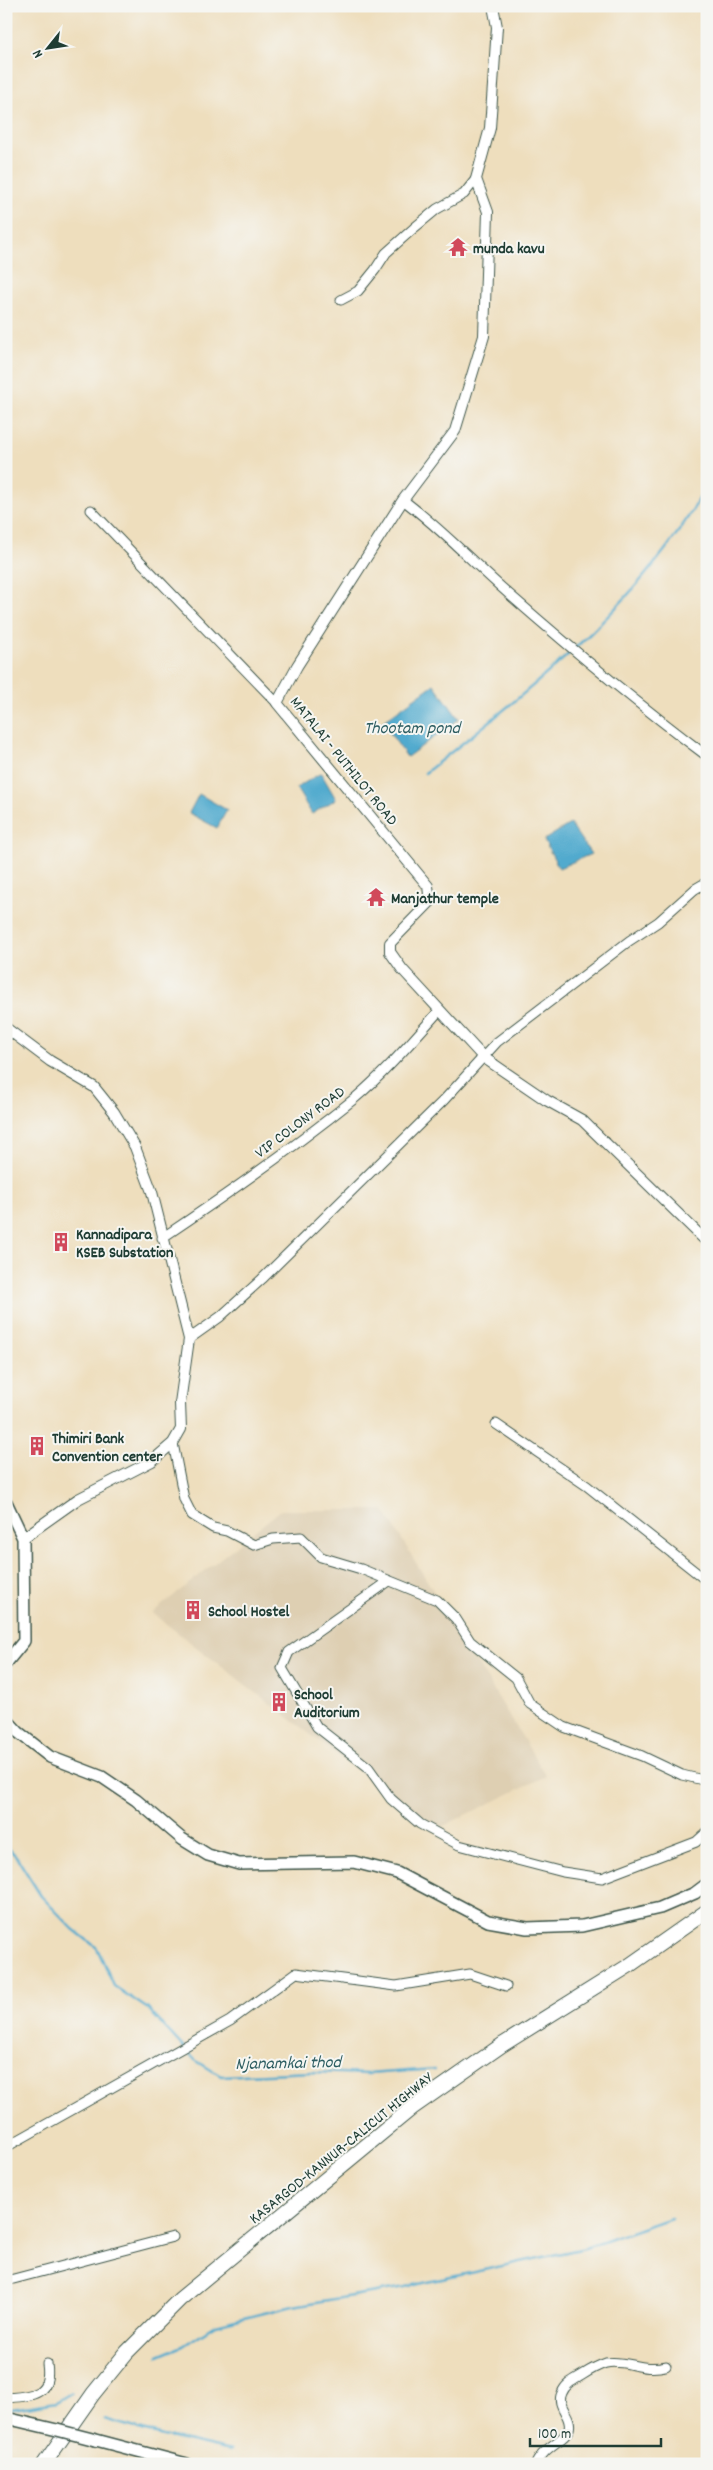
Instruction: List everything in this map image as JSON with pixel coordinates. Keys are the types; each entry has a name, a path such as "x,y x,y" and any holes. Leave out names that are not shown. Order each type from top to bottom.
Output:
{"highway":[{"name":"KASARGOD-KANNUR-CALICUT HIGHWAY","path":"44,2464 93,2394 127,2352 188,2292 412,2108 502,2045 630,1965 707,1911"}],"main road":[{"path":"6,1502 22,1538 24,1641 6,1663"},
{"path":"6,1719 18,1732 50,1757 102,1777 136,1800 182,1839 208,1855 239,1864 354,1862 397,1873 488,1921 528,1928 582,1926 660,1908 695,1893 707,1884"},
{"path":"6,2418 187,2464"}],"street":[{"path":"341,300 358,291 376,270 386,253 437,208 464,194 476,179 490,128 497,27 493,6"},
{"name":"MATALAI - PUTHILOT ROAD","path":"476,179 488,212 484,336 455,431 402,500 298,666 277,703 428,886 430,902 390,943 390,952 439,1011 483,1057 546,1100 582,1120 707,1242"},
{"path":"402,500 435,524 490,577 581,656 707,756"},
{"path":"91,510 277,703"},
{"path":"189,1339 220,1317 262,1279 444,1100 497,1042 629,941 658,922 695,889 707,882"},
{"name":"VIP COLONY ROAD","path":"162,1238 229,1194 354,1098 381,1074 439,1011"},
{"path":"6,1028 50,1061 94,1087 114,1112 144,1168 189,1339 180,1403 181,1428 172,1443 152,1461 78,1499 22,1538"},
{"path":"496,1424 587,1486 707,1581"},
{"path":"172,1443 184,1499 192,1515 213,1528 227,1531 254,1545 273,1539 301,1537 321,1557 361,1569 436,1600 456,1619 470,1641 516,1678 530,1704 564,1727 642,1756 682,1775 707,1781"},
{"path":"389,1581 288,1652 282,1668 317,1727 368,1767 391,1799 420,1824 458,1845 563,1872 602,1878 696,1842 707,1832"},
{"path":"6,2147 230,2021 296,1973 396,1986 470,1974 506,1986"},
{"path":"6,2281 173,2237"},
{"path":"536,2464 544,2450 562,2438 569,2430 570,2424 560,2402 561,2393 568,2384 605,2364 624,2363 654,2369 666,2366"},
{"path":"6,2398 34,2395 41,2390 48,2373 47,2364"}],"shaded area":[{"path":"281,1510 384,1510 546,1776 435,1830 152,1613"}],"water":[{"name":"Thootam pond","path":"434,684 459,719 407,757 382,722"},
{"path":"321,773 336,799 312,814 296,788"},
{"path":"199,794 227,810 217,828 189,813"},
{"path":"570,824 591,854 559,868 544,840"}],"waterway":[{"path":"425,773 543,677 617,606 651,568 681,528 707,485"},
{"name":"Njanamkai thod","path":"6,1846 16,1856 41,1896 73,1929 97,1948 114,1986 148,2009 195,2060 221,2076 312,2072 368,2074 435,2069"},
{"path":"159,2356 183,2346 215,2325 293,2306 405,2287 585,2248 671,2218"},
{"path":"6,2410 56,2402 71,2393"},
{"path":"104,2419 163,2436 231,2451"}],"place":[{"name":"munda kavu","path":"458,247"},
{"name":"Manjathur temple","path":"376,897"},
{"name":"Kannadipara KSEB Substation","path":"61,1242"},
{"name":"Thimiri Bank Convention center","path":"37,1446"},
{"name":"School Hostel","path":"193,1610"},
{"name":"School Auditorium","path":"279,1702"}]}
